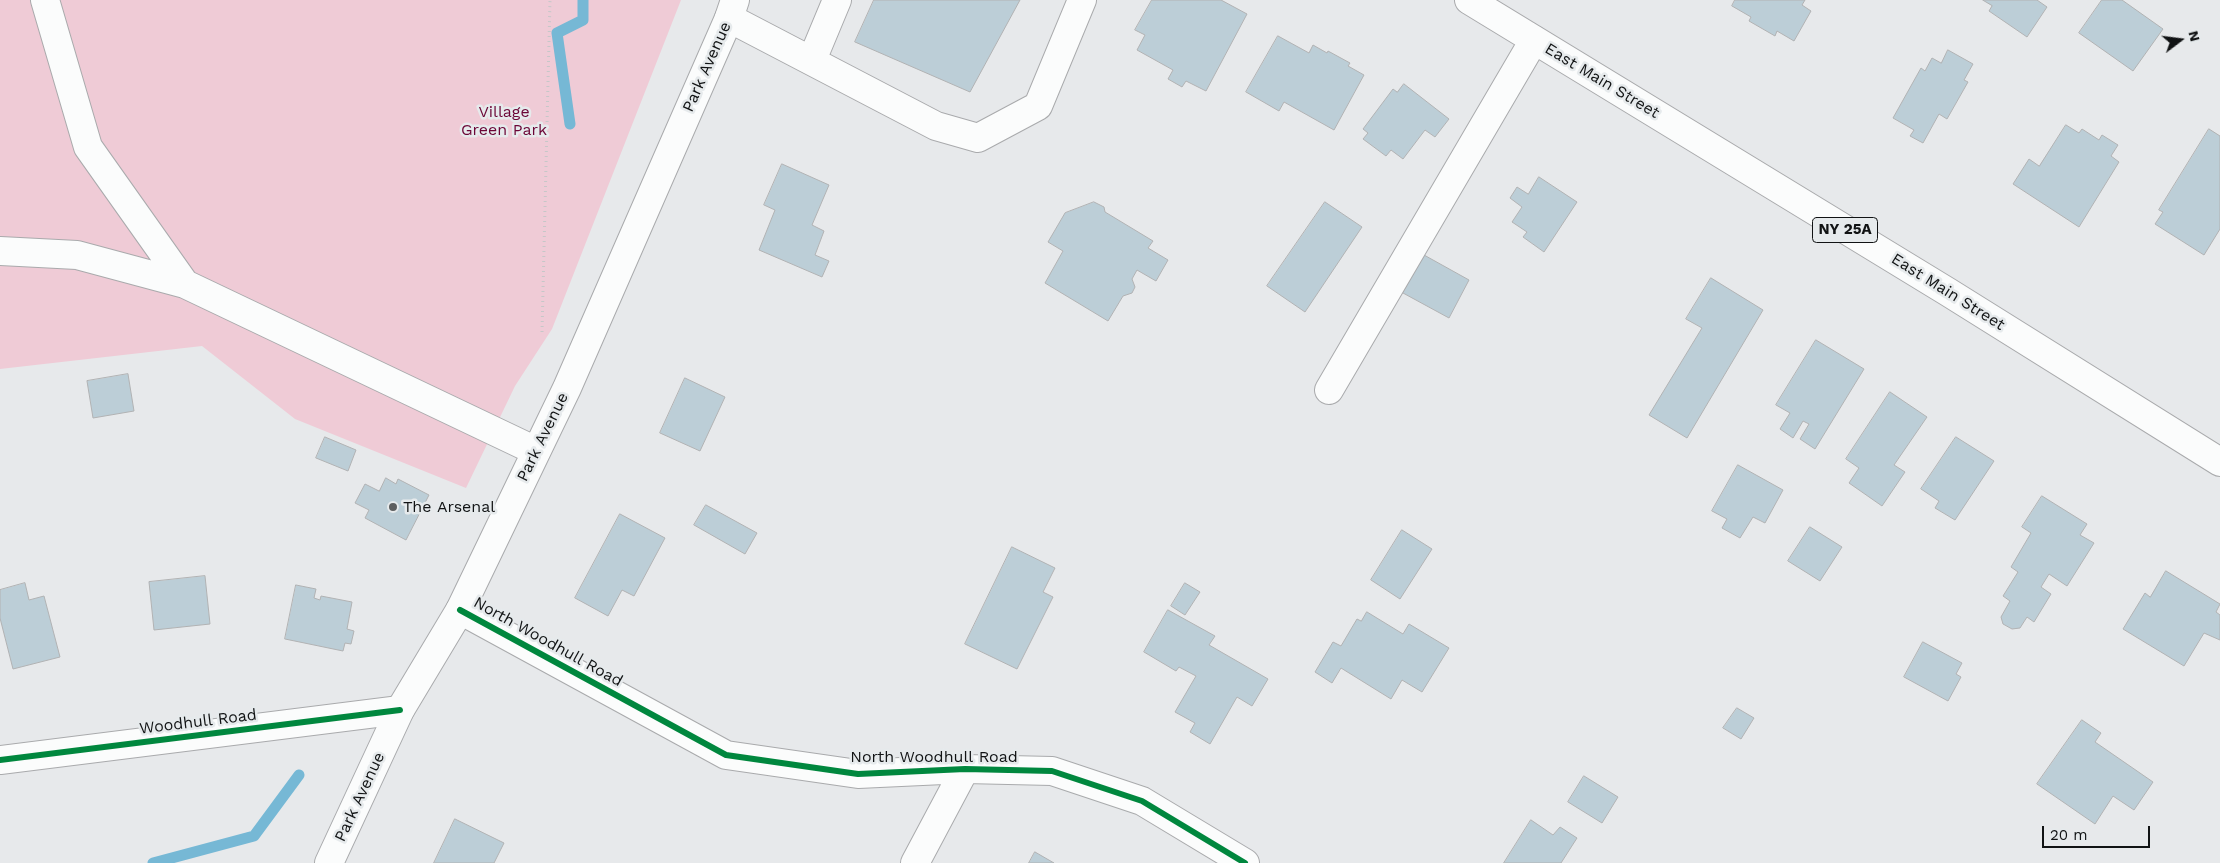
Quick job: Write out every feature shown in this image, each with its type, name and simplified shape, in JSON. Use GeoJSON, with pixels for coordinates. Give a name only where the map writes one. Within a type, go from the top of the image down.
{"type":"FeatureCollection","features":[{"type":"Feature","properties":{"kind":"main road"},"geometry":{"type":"LineString","coordinates":[[45,0],[88,147],[185,284]]}},
{"type":"Feature","properties":{"kind":"main road"},"geometry":{"type":"LineString","coordinates":[[812,60],[837,0]]}},
{"type":"Feature","properties":{"kind":"main road"},"geometry":{"type":"LineString","coordinates":[[732,9],[812,60],[936,126],[978,138],[1038,106],[1082,0]]}},
{"type":"Feature","properties":{"kind":"main road","name":"East Main Street"},"geometry":{"type":"LineString","coordinates":[[1469,0],[1948,292],[2220,462]]}},
{"type":"Feature","properties":{"kind":"main road","name":"Park Avenue"},"geometry":{"type":"LineString","coordinates":[[329,863],[400,710],[460,610],[567,388],[732,9]]}},
{"type":"Feature","properties":{"kind":"main road"},"geometry":{"type":"LineString","coordinates":[[1329,390],[1534,40]]}},
{"type":"Feature","properties":{"kind":"main road"},"geometry":{"type":"LineString","coordinates":[[0,251],[77,256],[185,284],[536,450]]}},
{"type":"Feature","properties":{"kind":"main road","name":"North Woodhull Road"},"geometry":{"type":"LineString","coordinates":[[460,610],[726,755],[858,774],[965,769],[1052,771],[1142,801],[1245,863]]}},
{"type":"Feature","properties":{"kind":"main road","name":"Woodhull Road"},"geometry":{"type":"LineString","coordinates":[[0,760],[400,710]]}},
{"type":"Feature","properties":{"kind":"main road"},"geometry":{"type":"LineString","coordinates":[[915,863],[965,769]]}},
{"type":"Feature","properties":{"kind":"path"},"geometry":{"type":"LineString","coordinates":[[542,332],[550,0]]}},
{"type":"Feature","properties":{"kind":"green space","name":"Village Green Park"},"geometry":{"type":"Polygon","coordinates":[[[0,0],[681,0],[552,329],[515,386],[466,488],[295,419],[202,346],[0,369],[0,0]]]}},
{"type":"Feature","properties":{"kind":"building"},"geometry":{"type":"Polygon","coordinates":[[[874,0],[1020,0],[970,92],[855,42],[874,0]]]}},
{"type":"Feature","properties":{"kind":"building"},"geometry":{"type":"Polygon","coordinates":[[[1152,0],[1221,0],[1247,14],[1206,91],[1186,81],[1182,87],[1168,79],[1173,70],[1137,50],[1145,35],[1135,30],[1152,0]]]}},
{"type":"Feature","properties":{"kind":"building"},"geometry":{"type":"Polygon","coordinates":[[[1735,0],[1805,0],[1802,5],[1811,11],[1794,41],[1777,31],[1775,36],[1749,21],[1751,17],[1732,6],[1735,0]]]}},
{"type":"Feature","properties":{"kind":"building"},"geometry":{"type":"Polygon","coordinates":[[[1983,0],[2037,0],[2047,7],[2027,37],[1989,11],[1992,6],[1983,0]]]}},
{"type":"Feature","properties":{"kind":"building"},"geometry":{"type":"Polygon","coordinates":[[[2102,0],[2122,0],[2163,29],[2133,71],[2079,33],[2102,0]]]}},
{"type":"Feature","properties":{"kind":"building"},"geometry":{"type":"Polygon","coordinates":[[[1278,36],[1309,53],[1313,45],[1327,53],[1328,51],[1350,63],[1348,66],[1364,75],[1334,130],[1284,102],[1279,111],[1246,92],[1278,36]]]}},
{"type":"Feature","properties":{"kind":"building"},"geometry":{"type":"Polygon","coordinates":[[[1948,50],[1973,64],[1964,80],[1968,82],[1947,119],[1939,114],[1923,143],[1910,136],[1914,130],[1893,118],[1921,68],[1925,71],[1932,58],[1941,63],[1948,50]]]}},
{"type":"Feature","properties":{"kind":"building"},"geometry":{"type":"Polygon","coordinates":[[[1404,84],[1449,119],[1435,137],[1425,130],[1403,159],[1391,150],[1386,156],[1363,139],[1368,133],[1363,129],[1393,89],[1397,92],[1404,84]]]}},
{"type":"Feature","properties":{"kind":"building"},"geometry":{"type":"Polygon","coordinates":[[[2066,125],[2079,133],[2082,129],[2099,140],[2102,135],[2118,145],[2111,156],[2119,162],[2079,227],[2013,184],[2029,159],[2039,166],[2066,125]]]}},
{"type":"Feature","properties":{"kind":"building"},"geometry":{"type":"Polygon","coordinates":[[[2209,129],[2220,136],[2220,229],[2204,255],[2155,224],[2163,212],[2159,210],[2209,129]]]}},
{"type":"Feature","properties":{"kind":"building"},"geometry":{"type":"Polygon","coordinates":[[[782,164],[829,185],[812,225],[824,231],[815,255],[829,261],[822,277],[759,250],[775,210],[764,205],[782,164]]]}},
{"type":"Feature","properties":{"kind":"building"},"geometry":{"type":"Polygon","coordinates":[[[1539,177],[1577,202],[1544,252],[1523,237],[1527,232],[1512,222],[1522,207],[1510,198],[1517,187],[1528,194],[1539,177]]]}},
{"type":"Feature","properties":{"kind":"building"},"geometry":{"type":"Polygon","coordinates":[[[1094,202],[1104,207],[1105,212],[1153,241],[1148,248],[1168,260],[1156,281],[1137,270],[1132,279],[1135,287],[1132,293],[1123,296],[1108,321],[1045,283],[1063,251],[1048,242],[1065,213],[1094,202]]]}},
{"type":"Feature","properties":{"kind":"building"},"geometry":{"type":"Polygon","coordinates":[[[1325,202],[1362,227],[1305,312],[1267,286],[1325,202]]]}},
{"type":"Feature","properties":{"kind":"building"},"geometry":{"type":"Polygon","coordinates":[[[1424,255],[1469,280],[1449,318],[1403,293],[1424,255]]]}},
{"type":"Feature","properties":{"kind":"building"},"geometry":{"type":"Polygon","coordinates":[[[1711,278],[1763,310],[1687,438],[1649,415],[1702,328],[1686,319],[1711,278]]]}},
{"type":"Feature","properties":{"kind":"building"},"geometry":{"type":"Polygon","coordinates":[[[1816,340],[1864,369],[1815,449],[1800,439],[1809,424],[1803,421],[1793,438],[1780,429],[1790,413],[1776,405],[1816,340]]]}},
{"type":"Feature","properties":{"kind":"building"},"geometry":{"type":"Polygon","coordinates":[[[128,374],[134,411],[93,418],[87,381],[128,374]]]}},
{"type":"Feature","properties":{"kind":"building"},"geometry":{"type":"Polygon","coordinates":[[[685,378],[725,397],[700,451],[660,433],[685,378]]]}},
{"type":"Feature","properties":{"kind":"building"},"geometry":{"type":"Polygon","coordinates":[[[1890,392],[1927,417],[1894,465],[1905,472],[1882,506],[1849,483],[1859,468],[1846,459],[1890,392]]]}},
{"type":"Feature","properties":{"kind":"building"},"geometry":{"type":"Polygon","coordinates":[[[325,437],[356,450],[348,471],[316,458],[325,437]]]}},
{"type":"Feature","properties":{"kind":"building"},"geometry":{"type":"Polygon","coordinates":[[[1956,437],[1994,461],[1955,520],[1935,508],[1939,501],[1921,489],[1956,437]]]}},
{"type":"Feature","properties":{"kind":"building"},"geometry":{"type":"Polygon","coordinates":[[[1738,465],[1783,490],[1765,523],[1753,517],[1740,538],[1722,528],[1727,519],[1712,511],[1738,465]]]}},
{"type":"Feature","properties":{"kind":"building","name":"The Arsenal"},"geometry":{"type":"Polygon","coordinates":[[[386,478],[396,484],[398,479],[429,495],[406,540],[365,518],[369,510],[355,503],[365,484],[379,491],[386,478]]]}},
{"type":"Feature","properties":{"kind":"building"},"geometry":{"type":"Polygon","coordinates":[[[2042,496],[2087,524],[2080,535],[2094,543],[2067,586],[2049,574],[2041,587],[2051,594],[2034,622],[2027,617],[2020,628],[2012,629],[2003,624],[2001,617],[2010,601],[2003,596],[2018,572],[2011,567],[2031,533],[2022,527],[2042,496]]]}},
{"type":"Feature","properties":{"kind":"building"},"geometry":{"type":"Polygon","coordinates":[[[706,505],[757,533],[745,554],[694,525],[706,505]]]}},
{"type":"Feature","properties":{"kind":"building"},"geometry":{"type":"Polygon","coordinates":[[[620,514],[665,538],[634,596],[622,590],[608,616],[575,598],[620,514]]]}},
{"type":"Feature","properties":{"kind":"building"},"geometry":{"type":"Polygon","coordinates":[[[1810,527],[1842,547],[1820,581],[1788,561],[1810,527]]]}},
{"type":"Feature","properties":{"kind":"building"},"geometry":{"type":"Polygon","coordinates":[[[1402,530],[1432,549],[1400,599],[1371,580],[1402,530]]]}},
{"type":"Feature","properties":{"kind":"building"},"geometry":{"type":"Polygon","coordinates":[[[1012,547],[1055,568],[1043,592],[1053,597],[1017,669],[965,644],[1012,547]]]}},
{"type":"Feature","properties":{"kind":"building"},"geometry":{"type":"Polygon","coordinates":[[[2166,571],[2220,604],[2216,612],[2220,615],[2220,640],[2204,633],[2184,666],[2123,629],[2145,593],[2150,597],[2166,571]]]}},
{"type":"Feature","properties":{"kind":"building"},"geometry":{"type":"Polygon","coordinates":[[[205,576],[210,624],[154,630],[149,582],[205,576]]]}},
{"type":"Feature","properties":{"kind":"building"},"geometry":{"type":"Polygon","coordinates":[[[25,583],[29,600],[44,596],[60,657],[13,669],[0,618],[0,590],[25,583]]]}},
{"type":"Feature","properties":{"kind":"building"},"geometry":{"type":"Polygon","coordinates":[[[1185,583],[1200,592],[1185,615],[1171,606],[1185,583]]]}},
{"type":"Feature","properties":{"kind":"building"},"geometry":{"type":"Polygon","coordinates":[[[296,585],[316,589],[314,598],[320,600],[321,596],[352,602],[347,629],[354,631],[351,644],[345,643],[343,651],[285,639],[296,585]]]}},
{"type":"Feature","properties":{"kind":"building"},"geometry":{"type":"Polygon","coordinates":[[[1168,610],[1215,636],[1209,645],[1268,679],[1252,706],[1237,697],[1210,744],[1190,732],[1195,723],[1175,712],[1196,676],[1179,667],[1176,671],[1144,652],[1168,610]]]}},
{"type":"Feature","properties":{"kind":"building"},"geometry":{"type":"Polygon","coordinates":[[[1367,612],[1403,634],[1409,624],[1449,648],[1422,692],[1402,680],[1391,699],[1341,668],[1332,683],[1315,672],[1333,642],[1341,646],[1357,619],[1361,621],[1367,612]]]}},
{"type":"Feature","properties":{"kind":"building"},"geometry":{"type":"Polygon","coordinates":[[[1923,642],[1962,663],[1956,674],[1961,677],[1948,701],[1904,677],[1923,642]]]}},
{"type":"Feature","properties":{"kind":"building"},"geometry":{"type":"Polygon","coordinates":[[[1737,708],[1754,718],[1741,739],[1723,728],[1737,708]]]}},
{"type":"Feature","properties":{"kind":"building"},"geometry":{"type":"Polygon","coordinates":[[[2082,720],[2101,733],[2095,742],[2153,782],[2134,810],[2113,796],[2095,824],[2037,784],[2082,720]]]}},
{"type":"Feature","properties":{"kind":"building"},"geometry":{"type":"Polygon","coordinates":[[[1584,776],[1618,797],[1602,823],[1568,802],[1584,776]]]}},
{"type":"Feature","properties":{"kind":"building"},"geometry":{"type":"Polygon","coordinates":[[[455,819],[504,843],[494,863],[434,863],[455,819]]]}},
{"type":"Feature","properties":{"kind":"building"},"geometry":{"type":"Polygon","coordinates":[[[1531,820],[1553,835],[1560,827],[1577,838],[1561,863],[1504,863],[1531,820]]]}},
{"type":"Feature","properties":{"kind":"building"},"geometry":{"type":"Polygon","coordinates":[[[1035,852],[1054,863],[1029,863],[1035,852]]]}},
{"type":"Feature","properties":{"kind":"waterway"},"geometry":{"type":"LineString","coordinates":[[570,124],[557,33],[583,20],[583,0]]}},
{"type":"Feature","properties":{"kind":"waterway"},"geometry":{"type":"LineString","coordinates":[[153,863],[254,836],[299,775]]}},
{"type":"Feature","properties":{"kind":"cycle path"},"geometry":{"type":"LineString","coordinates":[[460,610],[726,755],[858,774],[965,769],[1052,771],[1142,801],[1245,863]]}},
{"type":"Feature","properties":{"kind":"cycle path"},"geometry":{"type":"LineString","coordinates":[[0,760],[400,710]]}},
{"type":"Feature","properties":{"kind":"place","name":"The Arsenal"},"geometry":{"type":"Point","coordinates":[393,507]}}]}
